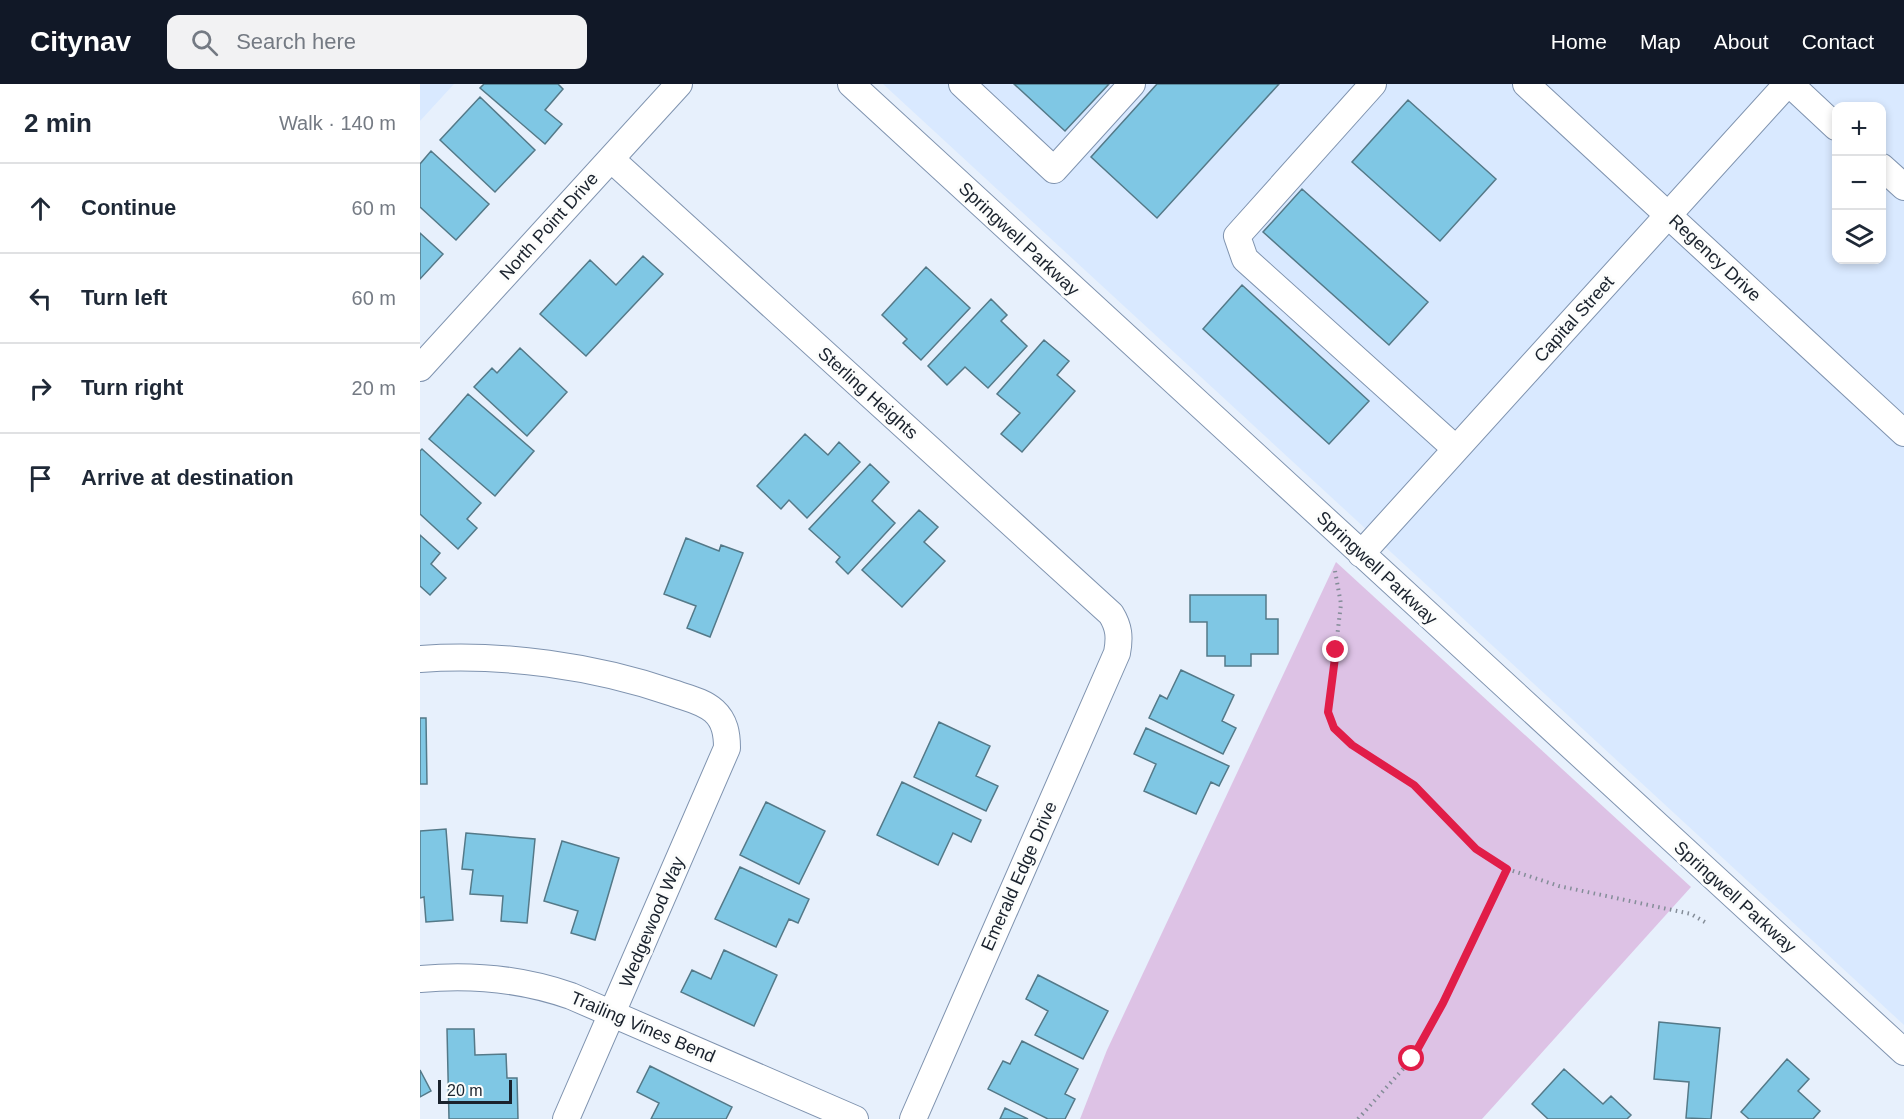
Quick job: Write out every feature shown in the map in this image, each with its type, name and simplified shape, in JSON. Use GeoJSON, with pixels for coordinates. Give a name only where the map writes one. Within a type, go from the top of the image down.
{"type":"FeatureCollection","features":[{"type":"Feature","properties":{"kind":"street","name":"North Point Drive"},"geometry":{"type":"LineString","coordinates":[[420,368],[679,84]]}},
{"type":"Feature","properties":{"kind":"street","name":"Springwell Parkway"},"geometry":{"type":"LineString","coordinates":[[851,84],[1904,1052]]}},
{"type":"Feature","properties":{"kind":"street"},"geometry":{"type":"LineString","coordinates":[[962,84],[1054,170],[1132,84]]}},
{"type":"Feature","properties":{"kind":"street"},"geometry":{"type":"LineString","coordinates":[[1373,84],[1237,236],[1245,259],[1456,449]]}},
{"type":"Feature","properties":{"kind":"street","name":"Regency Drive"},"geometry":{"type":"LineString","coordinates":[[1526,84],[1904,432]]}},
{"type":"Feature","properties":{"kind":"street","name":"Capital Street"},"geometry":{"type":"LineString","coordinates":[[1361,554],[1789,84]]}},
{"type":"Feature","properties":{"kind":"street"},"geometry":{"type":"LineString","coordinates":[[1789,84],[1832,123]]}},
{"type":"Feature","properties":{"kind":"street","name":"Sterling Heights"},"geometry":{"type":"LineString","coordinates":[[611,159],[1111,614],[1119,632]]}},
{"type":"Feature","properties":{"kind":"street"},"geometry":{"type":"LineString","coordinates":[[1886,171],[1904,187]]}},
{"type":"Feature","properties":{"kind":"street","name":"Emerald Edge Drive"},"geometry":{"type":"LineString","coordinates":[[913,1119],[1117,653],[1119,632]]}},
{"type":"Feature","properties":{"kind":"street","name":"Wedgewood Way"},"geometry":{"type":"LineString","coordinates":[[420,659],[441,657],[501,659],[570,667],[640,682],[705,704],[716,712],[724,724],[727,748],[566,1119]]}},
{"type":"Feature","properties":{"kind":"street","name":"Trailing Vines Bend"},"geometry":{"type":"LineString","coordinates":[[420,979],[473,976],[541,986],[572,996],[855,1119]]}},
{"type":"Feature","properties":{"kind":"path"},"geometry":{"type":"LineString","coordinates":[[1335,571],[1341,604],[1328,712],[1334,728],[1352,745],[1414,785],[1476,849],[1507,869],[1559,886],[1691,914],[1705,921]]}},
{"type":"Feature","properties":{"kind":"path"},"geometry":{"type":"LineString","coordinates":[[1358,1119],[1412,1059],[1443,1003],[1507,869]]}},
{"type":"Feature","properties":{"kind":"shaded area"},"geometry":{"type":"Polygon","coordinates":[[[420,84],[454,84],[420,121],[420,84]]]}},
{"type":"Feature","properties":{"kind":"shaded area"},"geometry":{"type":"Polygon","coordinates":[[[883,84],[1904,84],[1904,1025],[883,84]]]}},
{"type":"Feature","properties":{"kind":"shaded area"},"geometry":{"type":"Polygon","coordinates":[[[1336,562],[1691,887],[1482,1119],[1080,1119],[1107,1050],[1336,562]]]}},
{"type":"Feature","properties":{"kind":"building"},"geometry":{"type":"Polygon","coordinates":[[[484,84],[558,84],[563,89],[545,110],[562,124],[545,144],[480,88],[484,84]]]}},
{"type":"Feature","properties":{"kind":"building"},"geometry":{"type":"Polygon","coordinates":[[[1014,84],[1109,84],[1065,131],[1014,84]]]}},
{"type":"Feature","properties":{"kind":"building"},"geometry":{"type":"Polygon","coordinates":[[[1157,84],[1279,84],[1157,218],[1091,157],[1157,84]]]}},
{"type":"Feature","properties":{"kind":"building"},"geometry":{"type":"Polygon","coordinates":[[[480,97],[535,150],[495,192],[440,140],[480,97]]]}},
{"type":"Feature","properties":{"kind":"building"},"geometry":{"type":"Polygon","coordinates":[[[1408,100],[1496,179],[1440,241],[1352,162],[1408,100]]]}},
{"type":"Feature","properties":{"kind":"building"},"geometry":{"type":"Polygon","coordinates":[[[431,151],[489,204],[456,240],[420,207],[420,164],[431,151]]]}},
{"type":"Feature","properties":{"kind":"building"},"geometry":{"type":"Polygon","coordinates":[[[1302,189],[1428,302],[1389,345],[1263,232],[1302,189]]]}},
{"type":"Feature","properties":{"kind":"building"},"geometry":{"type":"Polygon","coordinates":[[[420,233],[443,254],[420,279],[420,233]]]}},
{"type":"Feature","properties":{"kind":"building"},"geometry":{"type":"Polygon","coordinates":[[[643,256],[663,274],[586,356],[540,314],[590,260],[616,285],[643,256]]]}},
{"type":"Feature","properties":{"kind":"building"},"geometry":{"type":"Polygon","coordinates":[[[926,267],[970,308],[921,360],[903,343],[907,339],[882,315],[926,267]]]}},
{"type":"Feature","properties":{"kind":"building"},"geometry":{"type":"Polygon","coordinates":[[[1242,285],[1369,401],[1329,444],[1203,329],[1242,285]]]}},
{"type":"Feature","properties":{"kind":"building"},"geometry":{"type":"Polygon","coordinates":[[[991,299],[1007,315],[1001,321],[1027,346],[988,388],[965,367],[947,385],[928,366],[991,299]]]}},
{"type":"Feature","properties":{"kind":"building"},"geometry":{"type":"Polygon","coordinates":[[[1044,340],[1069,361],[1057,375],[1075,391],[1022,452],[1001,434],[1020,413],[997,394],[1044,340]]]}},
{"type":"Feature","properties":{"kind":"building"},"geometry":{"type":"Polygon","coordinates":[[[520,348],[567,392],[527,436],[474,387],[492,368],[497,373],[520,348]]]}},
{"type":"Feature","properties":{"kind":"building"},"geometry":{"type":"Polygon","coordinates":[[[468,394],[534,451],[495,496],[429,439],[468,394]]]}},
{"type":"Feature","properties":{"kind":"building"},"geometry":{"type":"Polygon","coordinates":[[[805,434],[828,455],[839,442],[860,462],[807,518],[789,500],[781,509],[757,486],[805,434]]]}},
{"type":"Feature","properties":{"kind":"building"},"geometry":{"type":"Polygon","coordinates":[[[422,449],[481,503],[467,519],[477,528],[458,549],[420,514],[420,451],[422,449]]]}},
{"type":"Feature","properties":{"kind":"building"},"geometry":{"type":"Polygon","coordinates":[[[870,464],[889,482],[872,501],[895,523],[848,574],[836,562],[840,557],[809,529],[870,464]]]}},
{"type":"Feature","properties":{"kind":"building"},"geometry":{"type":"Polygon","coordinates":[[[919,510],[938,527],[924,542],[945,561],[902,607],[862,570],[919,510]]]}},
{"type":"Feature","properties":{"kind":"building"},"geometry":{"type":"Polygon","coordinates":[[[420,535],[440,553],[431,564],[446,578],[430,595],[420,586],[420,535]]]}},
{"type":"Feature","properties":{"kind":"building"},"geometry":{"type":"Polygon","coordinates":[[[686,538],[719,551],[721,545],[743,553],[710,637],[687,628],[696,606],[664,594],[686,538]]]}},
{"type":"Feature","properties":{"kind":"building"},"geometry":{"type":"Polygon","coordinates":[[[1190,595],[1266,595],[1266,619],[1278,619],[1278,654],[1251,654],[1251,666],[1225,666],[1225,656],[1207,656],[1207,622],[1190,622],[1190,595]]]}},
{"type":"Feature","properties":{"kind":"building"},"geometry":{"type":"Polygon","coordinates":[[[1181,670],[1234,695],[1222,721],[1236,728],[1223,754],[1149,718],[1160,695],[1167,699],[1181,670]]]}},
{"type":"Feature","properties":{"kind":"building"},"geometry":{"type":"Polygon","coordinates":[[[420,718],[426,718],[427,784],[420,784],[420,718]]]}},
{"type":"Feature","properties":{"kind":"building"},"geometry":{"type":"Polygon","coordinates":[[[939,722],[990,746],[976,776],[998,786],[986,811],[914,777],[939,722]]]}},
{"type":"Feature","properties":{"kind":"building"},"geometry":{"type":"Polygon","coordinates":[[[1146,728],[1229,766],[1219,786],[1211,782],[1196,814],[1144,791],[1156,764],[1134,754],[1146,728]]]}},
{"type":"Feature","properties":{"kind":"building"},"geometry":{"type":"Polygon","coordinates":[[[902,782],[981,820],[971,842],[953,833],[938,865],[877,835],[902,782]]]}},
{"type":"Feature","properties":{"kind":"building"},"geometry":{"type":"Polygon","coordinates":[[[766,802],[825,831],[799,884],[740,855],[766,802]]]}},
{"type":"Feature","properties":{"kind":"building"},"geometry":{"type":"Polygon","coordinates":[[[446,829],[453,920],[426,922],[424,897],[420,898],[420,831],[446,829]]]}},
{"type":"Feature","properties":{"kind":"building"},"geometry":{"type":"Polygon","coordinates":[[[466,833],[535,839],[527,923],[501,921],[503,896],[470,894],[473,870],[462,869],[466,833]]]}},
{"type":"Feature","properties":{"kind":"building"},"geometry":{"type":"Polygon","coordinates":[[[562,841],[619,858],[595,940],[571,933],[578,911],[544,901],[562,841]]]}},
{"type":"Feature","properties":{"kind":"building"},"geometry":{"type":"Polygon","coordinates":[[[740,867],[809,899],[798,923],[789,919],[776,947],[715,919],[740,867]]]}},
{"type":"Feature","properties":{"kind":"building"},"geometry":{"type":"Polygon","coordinates":[[[724,950],[777,975],[754,1026],[681,992],[692,970],[711,979],[724,950]]]}},
{"type":"Feature","properties":{"kind":"building"},"geometry":{"type":"Polygon","coordinates":[[[1038,975],[1108,1011],[1083,1059],[1035,1035],[1048,1011],[1026,999],[1038,975]]]}},
{"type":"Feature","properties":{"kind":"building"},"geometry":{"type":"Polygon","coordinates":[[[1659,1022],[1720,1028],[1711,1119],[1686,1118],[1689,1082],[1654,1079],[1659,1022]]]}},
{"type":"Feature","properties":{"kind":"building"},"geometry":{"type":"Polygon","coordinates":[[[447,1029],[474,1029],[475,1055],[506,1054],[507,1078],[517,1078],[518,1119],[449,1119],[447,1029]]]}},
{"type":"Feature","properties":{"kind":"building"},"geometry":{"type":"Polygon","coordinates":[[[1022,1041],[1078,1069],[1065,1094],[1075,1099],[1065,1119],[1048,1119],[988,1089],[1003,1061],[1010,1064],[1022,1041]]]}},
{"type":"Feature","properties":{"kind":"building"},"geometry":{"type":"Polygon","coordinates":[[[1787,1059],[1809,1079],[1798,1091],[1820,1111],[1813,1119],[1749,1119],[1741,1112],[1787,1059]]]}},
{"type":"Feature","properties":{"kind":"building"},"geometry":{"type":"Polygon","coordinates":[[[650,1066],[732,1107],[726,1119],[651,1119],[659,1103],[637,1092],[650,1066]]]}},
{"type":"Feature","properties":{"kind":"building"},"geometry":{"type":"Polygon","coordinates":[[[1564,1069],[1603,1104],[1611,1096],[1631,1115],[1627,1119],[1548,1119],[1532,1104],[1564,1069]]]}},
{"type":"Feature","properties":{"kind":"building"},"geometry":{"type":"Polygon","coordinates":[[[420,1070],[431,1091],[420,1097],[420,1070]]]}},
{"type":"Feature","properties":{"kind":"building"},"geometry":{"type":"Polygon","coordinates":[[[1005,1108],[1028,1119],[1000,1119],[1005,1108]]]}},
{"type":"Feature","properties":{"kind":"route"},"geometry":{"type":"LineString","coordinates":[[1336,650],[1328,712],[1334,728],[1352,745],[1414,785],[1476,849],[1507,869],[1443,1003],[1412,1059]]}}]}
